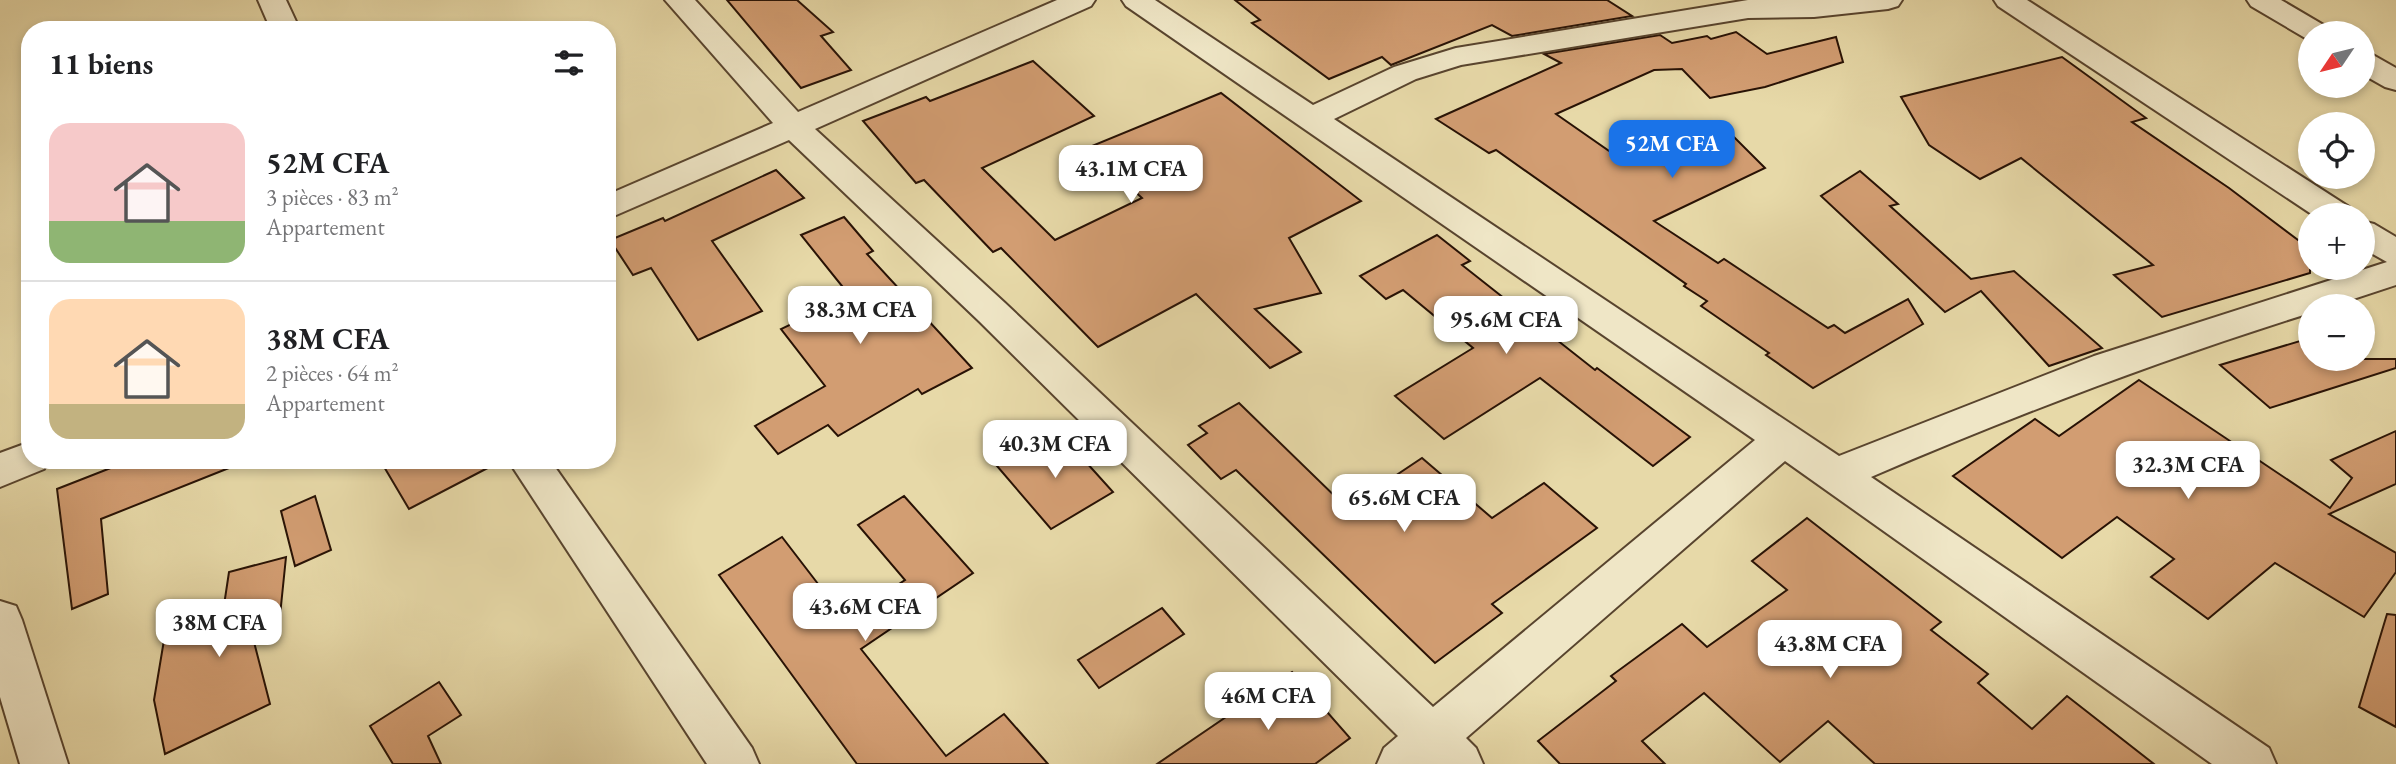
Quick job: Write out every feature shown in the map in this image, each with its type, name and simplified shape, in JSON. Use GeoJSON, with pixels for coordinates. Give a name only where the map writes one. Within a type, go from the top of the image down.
{"type":"FeatureCollection","features":[{"type":"Feature","properties":{"kind":"street"},"geometry":{"type":"LineString","coordinates":[[272,0],[282,21]]}},
{"type":"Feature","properties":{"kind":"street"},"geometry":{"type":"LineString","coordinates":[[679,0],[794,127],[992,312],[1431,755],[1784,439]]}},
{"type":"Feature","properties":{"kind":"street"},"geometry":{"type":"LineString","coordinates":[[616,204],[1081,0]]}},
{"type":"Feature","properties":{"kind":"street"},"geometry":{"type":"LineString","coordinates":[[1136,0],[1784,439],[2252,764]]}},
{"type":"Feature","properties":{"kind":"street"},"geometry":{"type":"LineString","coordinates":[[1312,117],[1405,73],[1456,57],[1739,5],[1814,8],[1888,0]]}},
{"type":"Feature","properties":{"kind":"street"},"geometry":{"type":"LineString","coordinates":[[2008,0],[2319,203]]}},
{"type":"Feature","properties":{"kind":"street"},"geometry":{"type":"LineString","coordinates":[[2261,0],[2298,22]]}},
{"type":"Feature","properties":{"kind":"street"},"geometry":{"type":"LineString","coordinates":[[2375,68],[2396,80]]}},
{"type":"Feature","properties":{"kind":"street"},"geometry":{"type":"LineString","coordinates":[[2375,240],[2396,253]]}},
{"type":"Feature","properties":{"kind":"street"},"geometry":{"type":"LineString","coordinates":[[1835,475],[2018,398],[2136,356],[2320,299],[2396,272]]}},
{"type":"Feature","properties":{"kind":"street"},"geometry":{"type":"LineString","coordinates":[[0,471],[21,462]]}},
{"type":"Feature","properties":{"kind":"street"},"geometry":{"type":"LineString","coordinates":[[534,469],[735,764]]}},
{"type":"Feature","properties":{"kind":"street"},"geometry":{"type":"LineString","coordinates":[[0,620],[44,764]]}},
{"type":"Feature","properties":{"kind":"building"},"geometry":{"type":"Polygon","coordinates":[[[727,0],[797,0],[833,32],[821,36],[851,70],[801,88],[727,0]]]}},
{"type":"Feature","properties":{"kind":"building"},"geometry":{"type":"Polygon","coordinates":[[[1235,0],[1607,0],[1632,16],[1512,36],[1492,25],[1391,65],[1382,57],[1329,79],[1252,23],[1260,20],[1235,0]]]}},
{"type":"Feature","properties":{"kind":"building"},"geometry":{"type":"Polygon","coordinates":[[[1736,32],[1767,54],[1836,37],[1843,62],[1765,87],[1710,98],[1682,69],[1654,70],[1556,114],[1625,162],[1647,149],[1652,153],[1732,135],[1765,168],[1654,221],[1718,263],[1724,259],[1828,328],[1834,325],[1845,333],[1908,299],[1923,324],[1813,388],[1766,355],[1769,353],[1701,306],[1707,301],[1684,286],[1686,284],[1496,150],[1489,153],[1436,119],[1561,63],[1544,54],[1660,35],[1672,43],[1707,36],[1711,39],[1736,32]]]}},
{"type":"Feature","properties":{"kind":"building"},"geometry":{"type":"Polygon","coordinates":[[[2062,57],[2146,118],[2132,122],[2229,188],[2298,240],[2298,277],[2162,317],[2114,275],[2153,265],[2021,158],[1980,179],[1929,145],[1901,97],[2062,57]]]}},
{"type":"Feature","properties":{"kind":"building"},"geometry":{"type":"Polygon","coordinates":[[[1033,61],[1094,116],[982,168],[1055,240],[1142,198],[1087,148],[1221,93],[1361,201],[1289,238],[1321,293],[1255,309],[1301,352],[1270,368],[1196,294],[1098,347],[1001,248],[993,252],[924,180],[916,183],[863,121],[926,97],[930,101],[1033,61]]]}},
{"type":"Feature","properties":{"kind":"building"},"geometry":{"type":"Polygon","coordinates":[[[776,170],[804,198],[712,241],[762,311],[698,340],[651,268],[633,275],[616,249],[616,238],[663,218],[665,221],[776,170]]]}},
{"type":"Feature","properties":{"kind":"building"},"geometry":{"type":"Polygon","coordinates":[[[1860,171],[1898,204],[1890,206],[1971,279],[2014,271],[2102,348],[2049,366],[1981,291],[1945,312],[1821,196],[1860,171]]]}},
{"type":"Feature","properties":{"kind":"building"},"geometry":{"type":"Polygon","coordinates":[[[844,217],[873,251],[867,254],[972,368],[922,394],[918,389],[838,436],[828,425],[778,454],[755,426],[825,386],[781,329],[850,296],[801,235],[844,217]]]}},
{"type":"Feature","properties":{"kind":"building"},"geometry":{"type":"Polygon","coordinates":[[[1437,235],[1470,261],[1462,265],[1595,370],[1597,368],[1690,437],[1653,466],[1540,378],[1444,439],[1395,396],[1473,348],[1403,290],[1386,299],[1360,276],[1437,235]]]}},
{"type":"Feature","properties":{"kind":"building"},"geometry":{"type":"Polygon","coordinates":[[[2298,342],[2298,371],[2375,371],[2375,359],[2396,359],[2396,368],[2270,408],[2220,365],[2298,342]]]}},
{"type":"Feature","properties":{"kind":"building"},"geometry":{"type":"Polygon","coordinates":[[[2139,380],[2330,508],[2352,478],[2331,460],[2396,431],[2396,484],[2329,514],[2396,553],[2396,572],[2364,617],[2275,563],[2208,619],[2151,577],[2174,559],[2117,517],[2062,558],[1953,476],[2035,419],[2059,436],[2139,380]]]}},
{"type":"Feature","properties":{"kind":"building"},"geometry":{"type":"Polygon","coordinates":[[[1239,403],[1347,508],[1422,458],[1492,518],[1544,483],[1597,528],[1492,604],[1502,613],[1435,663],[1236,470],[1221,479],[1188,445],[1207,433],[1199,426],[1239,403]]]}},
{"type":"Feature","properties":{"kind":"building"},"geometry":{"type":"Polygon","coordinates":[[[1058,431],[1113,492],[1051,529],[997,466],[1058,431]]]}},
{"type":"Feature","properties":{"kind":"building"},"geometry":{"type":"Polygon","coordinates":[[[108,469],[226,469],[101,519],[108,594],[72,609],[57,489],[108,469]]]}},
{"type":"Feature","properties":{"kind":"building"},"geometry":{"type":"Polygon","coordinates":[[[385,469],[486,469],[409,509],[385,469]]]}},
{"type":"Feature","properties":{"kind":"building"},"geometry":{"type":"Polygon","coordinates":[[[315,496],[331,550],[295,566],[281,511],[315,496]]]}},
{"type":"Feature","properties":{"kind":"building"},"geometry":{"type":"Polygon","coordinates":[[[904,496],[973,573],[861,649],[946,756],[1004,714],[1048,764],[857,764],[719,575],[782,537],[845,619],[905,580],[858,525],[904,496]]]}},
{"type":"Feature","properties":{"kind":"building"},"geometry":{"type":"Polygon","coordinates":[[[1807,518],[1941,622],[1931,630],[1988,674],[1978,683],[2032,729],[2067,696],[2154,764],[1875,764],[1828,721],[1780,762],[1704,693],[1642,741],[1665,764],[1560,764],[1538,741],[1616,681],[1611,676],[1682,624],[1707,647],[1787,590],[1752,561],[1807,518]]]}},
{"type":"Feature","properties":{"kind":"building"},"geometry":{"type":"Polygon","coordinates":[[[286,557],[278,635],[254,642],[270,704],[165,754],[154,700],[166,628],[223,612],[229,572],[286,557]]]}},
{"type":"Feature","properties":{"kind":"building"},"geometry":{"type":"Polygon","coordinates":[[[1162,608],[1184,634],[1099,688],[1078,660],[1162,608]]]}},
{"type":"Feature","properties":{"kind":"building"},"geometry":{"type":"Polygon","coordinates":[[[2387,614],[2396,615],[2396,727],[2359,707],[2387,614]]]}},
{"type":"Feature","properties":{"kind":"building"},"geometry":{"type":"Polygon","coordinates":[[[1292,672],[1350,738],[1315,764],[1157,764],[1292,672]]]}},
{"type":"Feature","properties":{"kind":"building"},"geometry":{"type":"Polygon","coordinates":[[[439,682],[461,715],[428,736],[441,764],[393,764],[370,726],[439,682]]]}}]}
